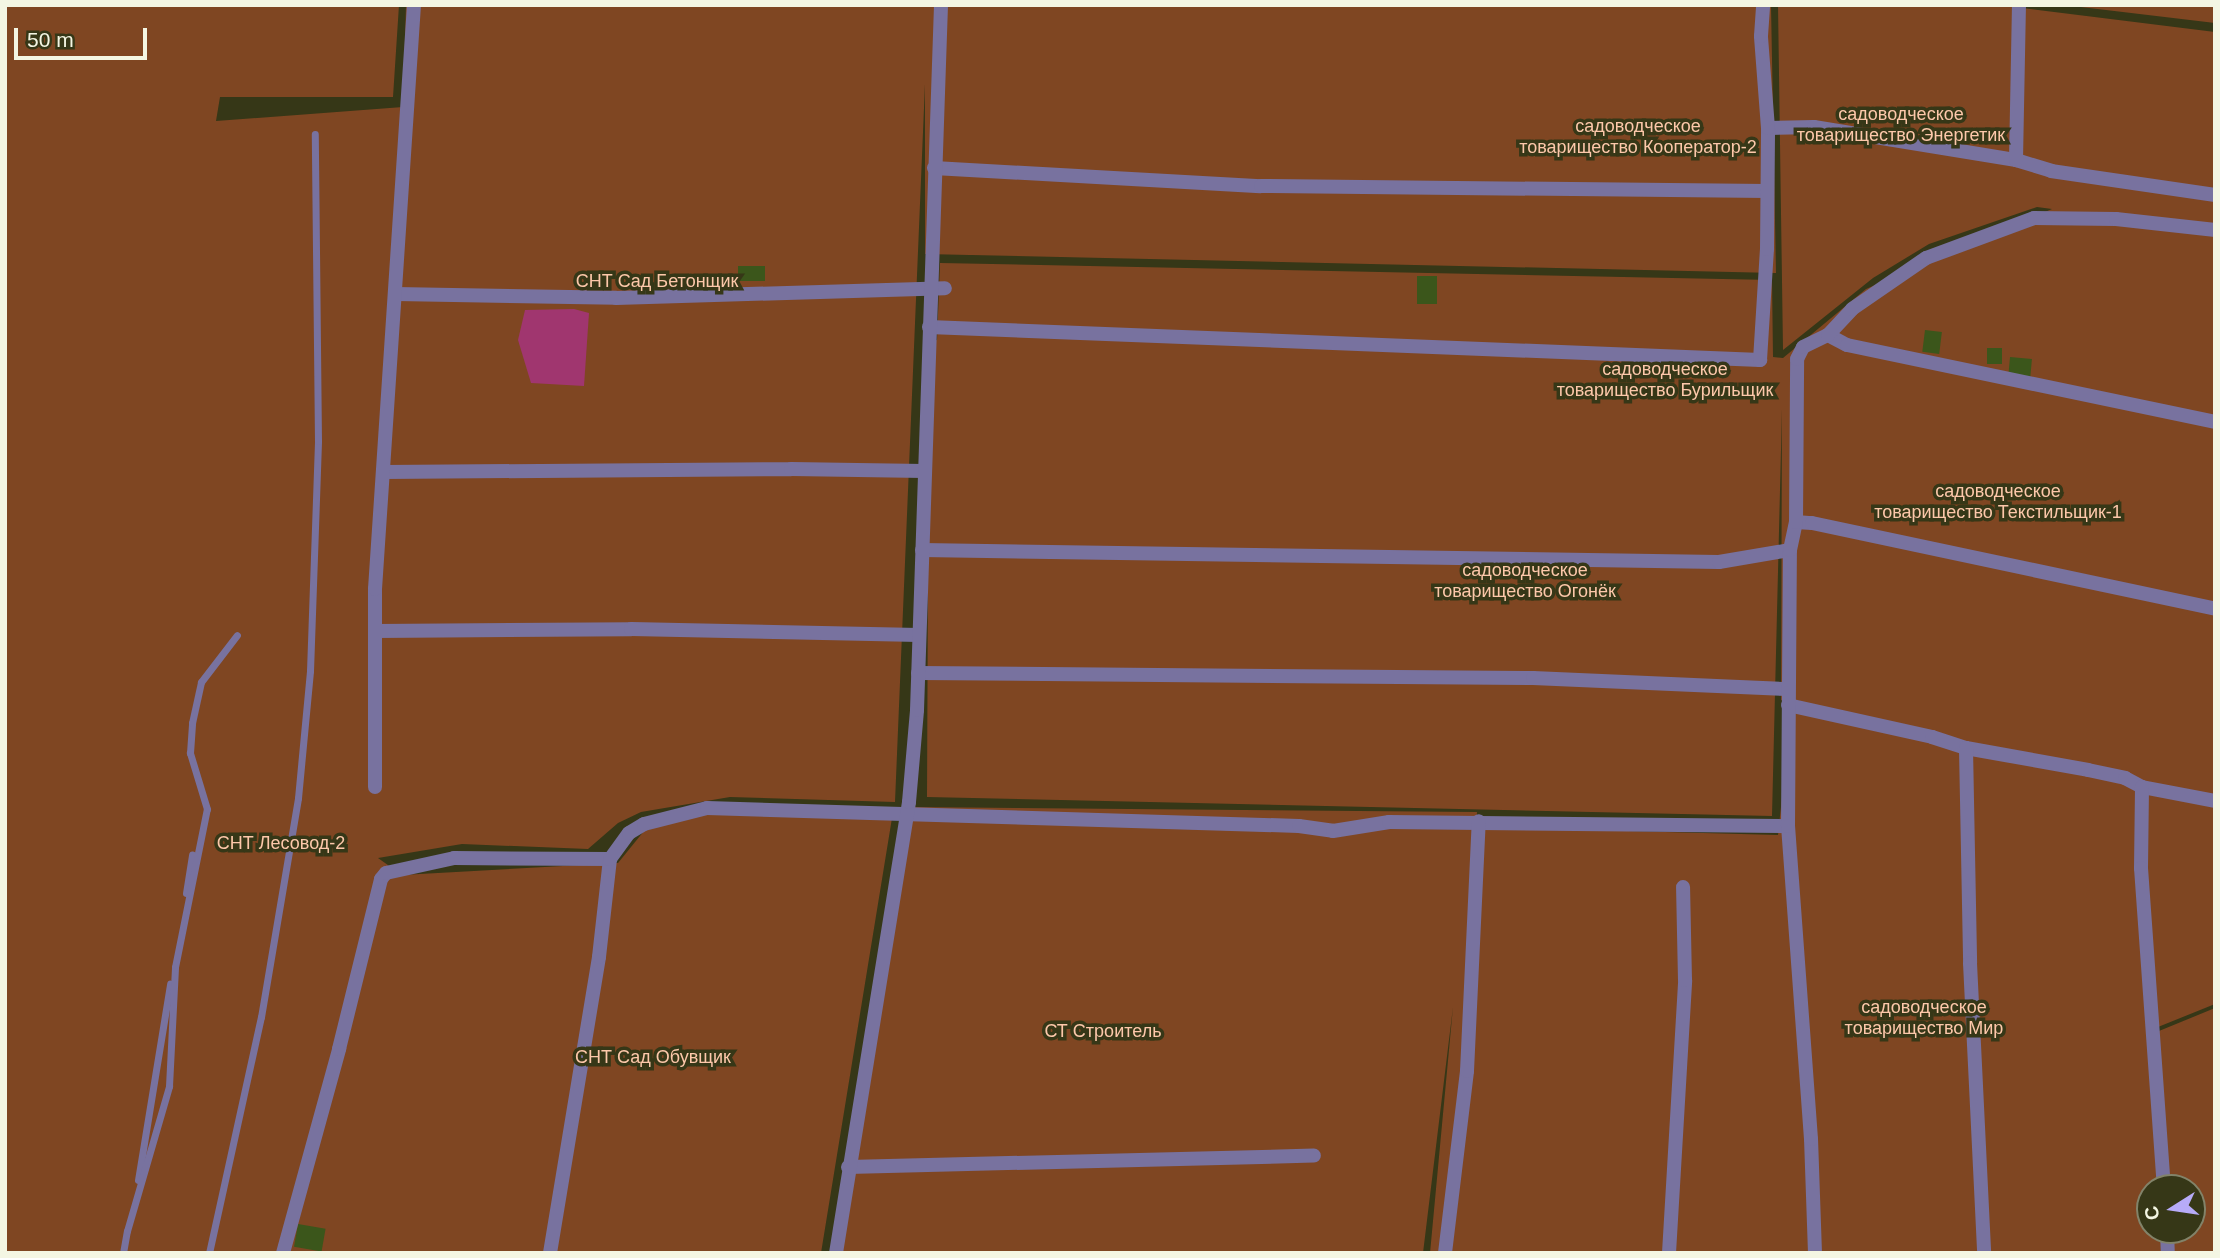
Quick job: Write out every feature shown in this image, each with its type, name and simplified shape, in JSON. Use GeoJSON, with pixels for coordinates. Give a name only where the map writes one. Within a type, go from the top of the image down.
{"type":"FeatureCollection","features":[{"type":"Feature","properties":{"kind":"street"},"geometry":{"type":"LineString","coordinates":[[375,787],[375,589],[414,5]]}},
{"type":"Feature","properties":{"kind":"street"},"geometry":{"type":"LineString","coordinates":[[836,1253],[907,813],[918,673],[929,327],[938,289],[934,168],[941,5]]}},
{"type":"Feature","properties":{"kind":"street"},"geometry":{"type":"LineString","coordinates":[[929,327],[1760,360],[1767,249],[1768,128],[1761,36],[1763,5]]}},
{"type":"Feature","properties":{"kind":"street"},"geometry":{"type":"LineString","coordinates":[[2016,160],[2019,5]]}},
{"type":"Feature","properties":{"kind":"street"},"geometry":{"type":"LineString","coordinates":[[1768,128],[1814,127],[2016,160],[2051,171],[2215,195]]}},
{"type":"Feature","properties":{"kind":"street"},"geometry":{"type":"LineString","coordinates":[[934,168],[1261,186],[1767,191]]}},
{"type":"Feature","properties":{"kind":"street"},"geometry":{"type":"LineString","coordinates":[[1815,1253],[1811,1139],[1788,826],[1787,705],[1790,550],[1796,522],[1797,359],[1803,347],[1828,335],[1852,309],[1926,258],[2034,218],[2116,219],[2215,230]]}},
{"type":"Feature","properties":{"kind":"street"},"geometry":{"type":"LineString","coordinates":[[396,294],[616,298],[938,289]]}},
{"type":"Feature","properties":{"kind":"street"},"geometry":{"type":"LineString","coordinates":[[1828,335],[1847,345],[2215,422]]}},
{"type":"Feature","properties":{"kind":"street"},"geometry":{"type":"LineString","coordinates":[[384,472],[791,469],[925,471]]}},
{"type":"Feature","properties":{"kind":"street"},"geometry":{"type":"LineString","coordinates":[[1796,522],[1812,523],[2215,609]]}},
{"type":"Feature","properties":{"kind":"street"},"geometry":{"type":"LineString","coordinates":[[922,550],[1719,562],[1790,550]]}},
{"type":"Feature","properties":{"kind":"street"},"geometry":{"type":"LineString","coordinates":[[376,631],[631,629],[919,635]]}},
{"type":"Feature","properties":{"kind":"street"},"geometry":{"type":"LineString","coordinates":[[918,673],[1533,678],[1788,689]]}},
{"type":"Feature","properties":{"kind":"street"},"geometry":{"type":"LineString","coordinates":[[1787,705],[1932,737],[1966,748],[2088,770],[2125,778],[2142,787],[2215,801]]}},
{"type":"Feature","properties":{"kind":"street"},"geometry":{"type":"LineString","coordinates":[[1966,748],[1970,962],[1984,1253]]}},
{"type":"Feature","properties":{"kind":"street"},"geometry":{"type":"LineString","coordinates":[[2142,787],[2141,868],[2163,1174]]}},
{"type":"Feature","properties":{"kind":"street"},"geometry":{"type":"LineString","coordinates":[[550,1253],[599,957],[610,859],[629,833],[643,824],[706,808],[1299,826],[1333,831],[1389,822],[1479,821],[1682,827],[1788,826]]}},
{"type":"Feature","properties":{"kind":"street"},"geometry":{"type":"LineString","coordinates":[[1445,1253],[1467,1071],[1479,821]]}},
{"type":"Feature","properties":{"kind":"street"},"geometry":{"type":"LineString","coordinates":[[283,1253],[339,1049],[381,879],[386,873],[454,858],[610,859]]}},
{"type":"Feature","properties":{"kind":"street"},"geometry":{"type":"LineString","coordinates":[[1669,1253],[1685,980],[1683,887]]}},
{"type":"Feature","properties":{"kind":"street"},"geometry":{"type":"LineString","coordinates":[[848,1167],[1314,1156]]}},
{"type":"Feature","properties":{"kind":"lane"},"geometry":{"type":"LineString","coordinates":[[209,1253],[261,1017],[287,879],[310,671],[318,441],[315,134]]}},
{"type":"Feature","properties":{"kind":"lane"},"geometry":{"type":"LineString","coordinates":[[124,1253],[127,1231],[169,1086],[175,967],[207,808],[190,753],[192,723],[201,682],[237,635]]}},
{"type":"Feature","properties":{"kind":"lane"},"geometry":{"type":"LineString","coordinates":[[124,1253],[192,853]]}},
{"type":"Feature","properties":{"kind":"green space"},"geometry":{"type":"Polygon","coordinates":[[[5,5],[399,5],[393,97],[220,97],[216,121],[403,107],[406,5],[1771,5],[1776,273],[925,254],[925,84],[895,802],[730,797],[641,812],[618,823],[588,849],[462,844],[378,858],[402,875],[618,863],[644,831],[697,814],[892,818],[821,1253],[5,1253],[5,5]]]}},
{"type":"Feature","properties":{"kind":"green space"},"geometry":{"type":"Polygon","coordinates":[[[1778,5],[1999,5],[2215,32],[2215,1004],[2158,1027],[2159,1031],[2215,1008],[2215,1253],[2174,1253],[2173,1244],[2206,1244],[2206,1174],[2136,1174],[2136,1244],[2166,1244],[2166,1253],[1430,1253],[1453,1007],[1423,1253],[841,1253],[913,807],[1477,812],[1476,827],[1778,835],[1792,703],[1781,700],[1782,409],[1772,816],[927,797],[929,341],[937,340],[940,263],[1772,280],[1773,357],[1783,358],[1866,289],[2052,209],[2037,207],[1929,244],[1873,278],[1783,350],[1778,5]]]}},
{"type":"Feature","properties":{"kind":"green space"},"geometry":{"type":"Polygon","coordinates":[[[2064,5],[2215,5],[2215,23],[2064,5]]]}},
{"type":"Feature","properties":{"kind":"shaded area"},"geometry":{"type":"Polygon","coordinates":[[[574,309],[589,313],[584,386],[531,383],[518,340],[525,310],[574,309]]]}},
{"type":"Feature","properties":{"kind":"building"},"geometry":{"type":"Polygon","coordinates":[[[738,266],[765,266],[765,281],[738,281],[738,266]]]}},
{"type":"Feature","properties":{"kind":"building"},"geometry":{"type":"Polygon","coordinates":[[[1417,276],[1437,276],[1437,304],[1417,304],[1417,276]]]}},
{"type":"Feature","properties":{"kind":"building"},"geometry":{"type":"Polygon","coordinates":[[[1925,330],[1942,332],[1939,354],[1922,352],[1925,330]]]}},
{"type":"Feature","properties":{"kind":"building"},"geometry":{"type":"Polygon","coordinates":[[[1987,348],[2002,348],[2002,364],[1987,364],[1987,348]]]}},
{"type":"Feature","properties":{"kind":"building"},"geometry":{"type":"Polygon","coordinates":[[[2010,357],[2032,359],[2030,379],[2008,377],[2010,357]]]}},
{"type":"Feature","properties":{"kind":"building"},"geometry":{"type":"Polygon","coordinates":[[[298,1224],[326,1229],[322,1252],[294,1247],[298,1224]]]}},
{"type":"Feature","properties":{"kind":"park label","name":"садоводческое товарищество Энергетик"},"geometry":{"type":"Point","coordinates":[1901,125]}},
{"type":"Feature","properties":{"kind":"park label","name":"садоводческое товарищество Кооператор-2"},"geometry":{"type":"Point","coordinates":[1638,137]}},
{"type":"Feature","properties":{"kind":"park label","name":"СНТ Сад Бетонщик"},"geometry":{"type":"Point","coordinates":[657,281]}},
{"type":"Feature","properties":{"kind":"park label","name":"садоводческое товарищество Бурильщик"},"geometry":{"type":"Point","coordinates":[1665,380]}},
{"type":"Feature","properties":{"kind":"park label","name":"садоводческое товарищество Текстильщик-1"},"geometry":{"type":"Point","coordinates":[1998,502]}},
{"type":"Feature","properties":{"kind":"park label","name":"садоводческое товарищество Огонёк"},"geometry":{"type":"Point","coordinates":[1525,581]}},
{"type":"Feature","properties":{"kind":"park label","name":"СНТ Лесовод-2"},"geometry":{"type":"Point","coordinates":[281,843]}},
{"type":"Feature","properties":{"kind":"park label","name":"садоводческое товарищество Мир"},"geometry":{"type":"Point","coordinates":[1924,1018]}},
{"type":"Feature","properties":{"kind":"park label","name":"СТ Строитель"},"geometry":{"type":"Point","coordinates":[1103,1031]}},
{"type":"Feature","properties":{"kind":"park label","name":"СНТ Сад Обувщик"},"geometry":{"type":"Point","coordinates":[653,1057]}}]}
